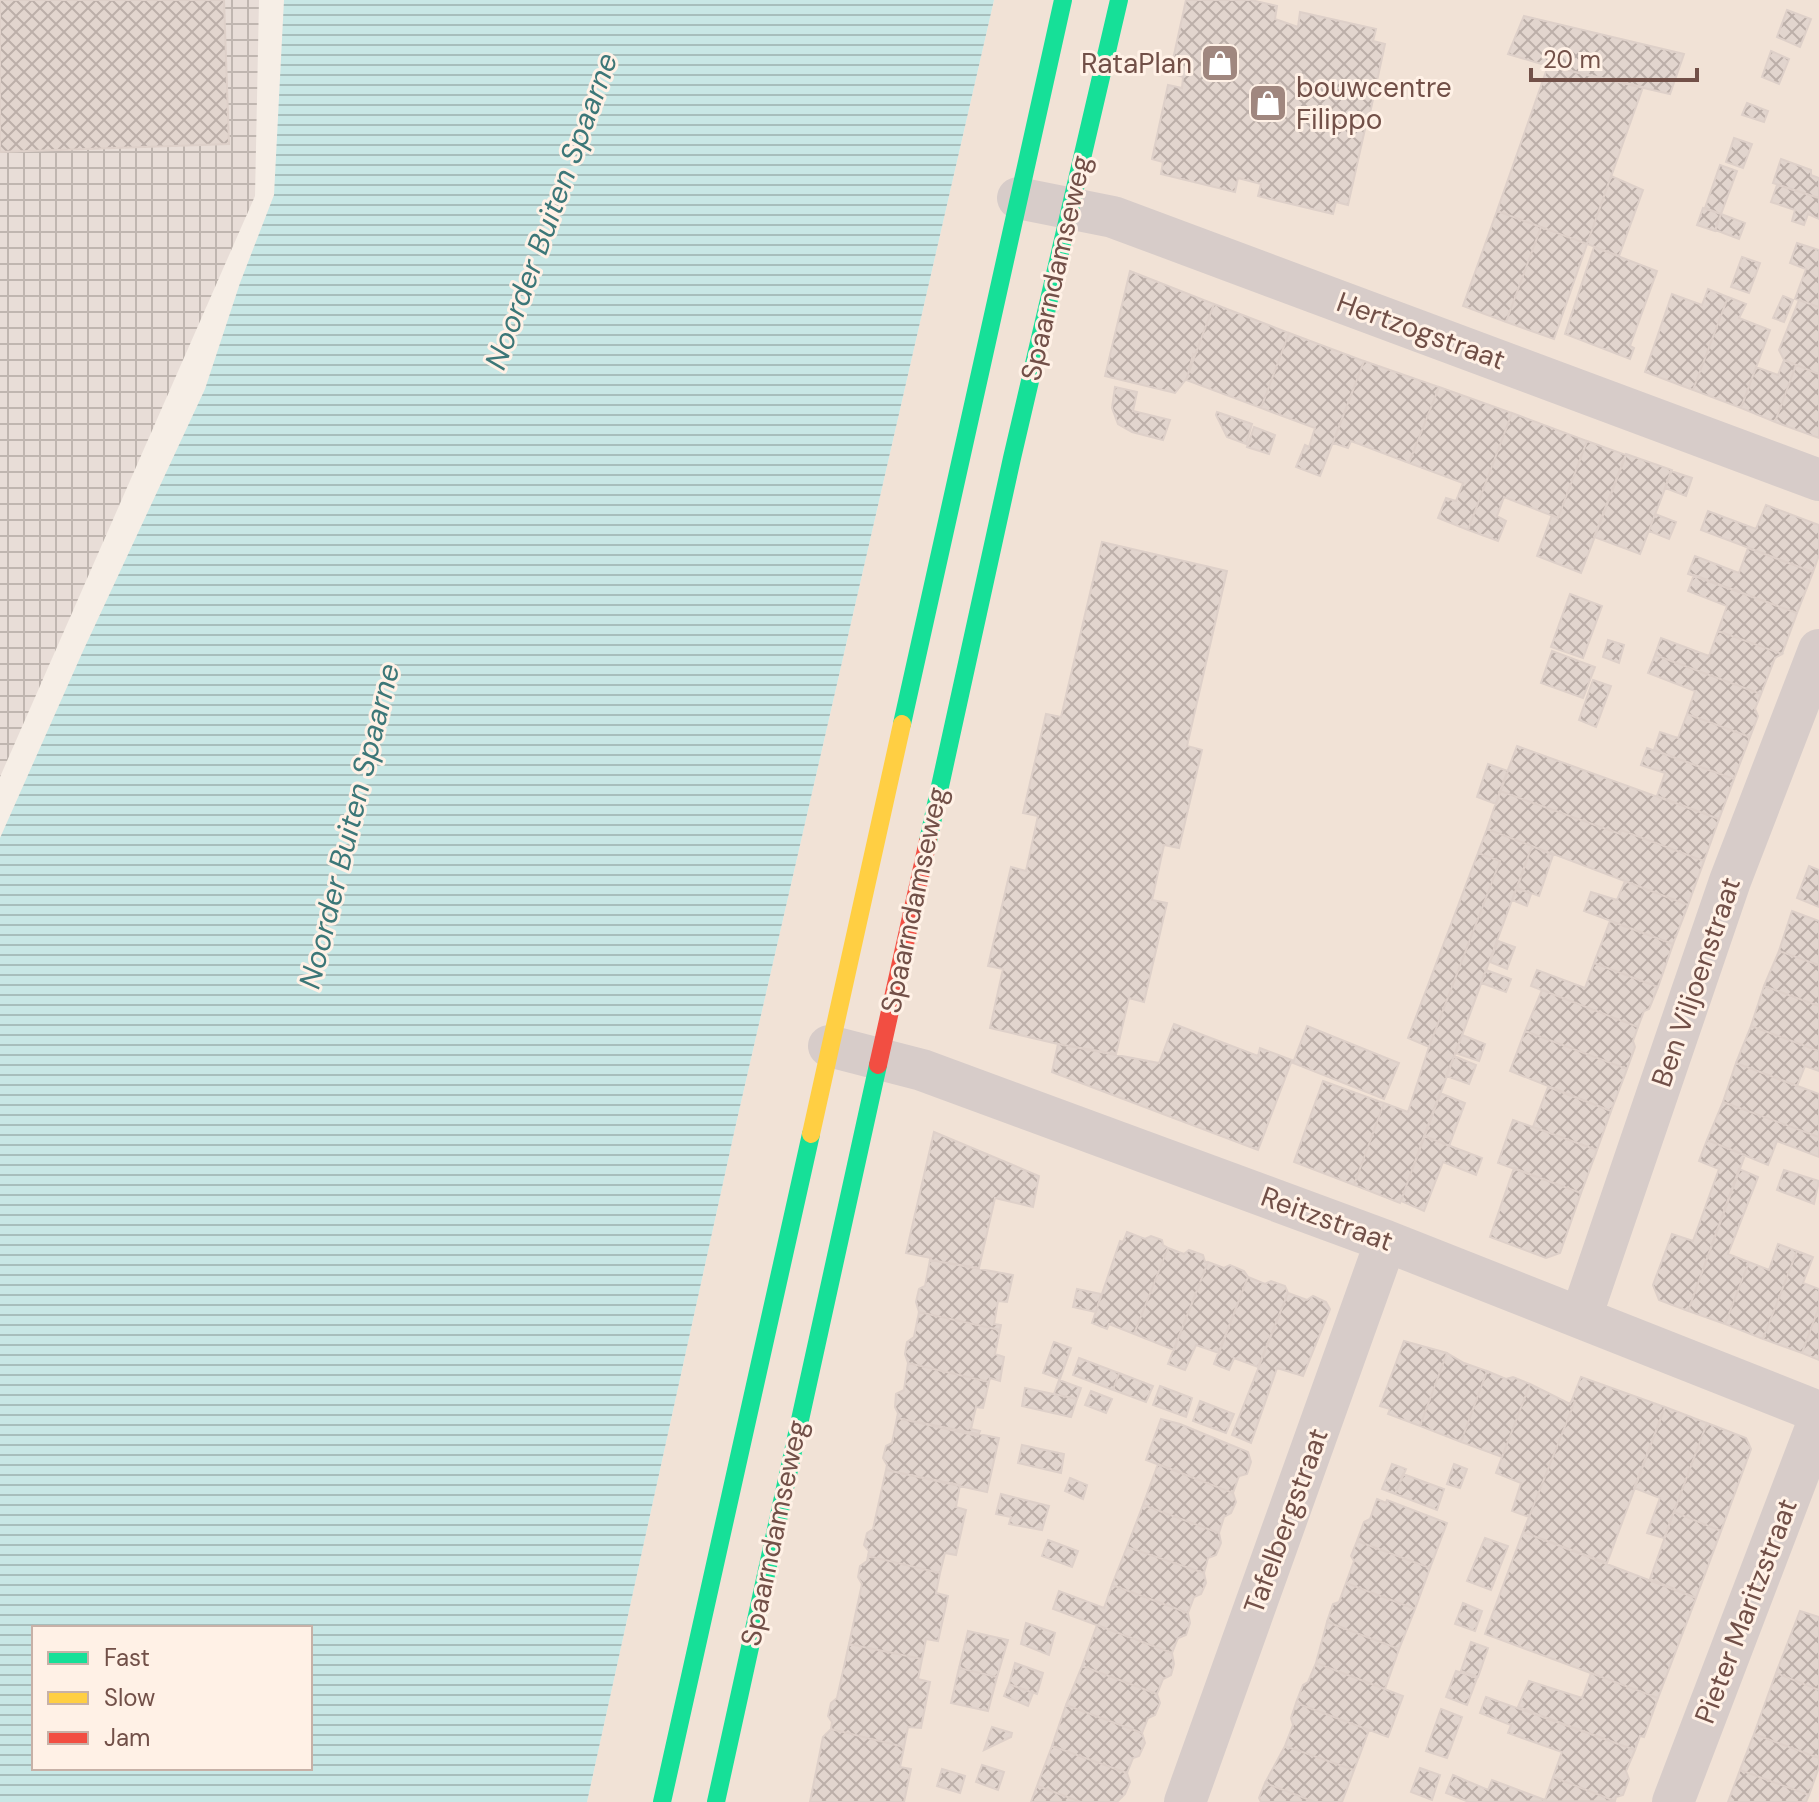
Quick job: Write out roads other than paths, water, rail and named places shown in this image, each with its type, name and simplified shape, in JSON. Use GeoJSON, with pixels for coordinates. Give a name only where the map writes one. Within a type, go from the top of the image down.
{"type":"FeatureCollection","features":[{"type":"Feature","properties":{"kind":"main road","name":"Spaarndamseweg"},"geometry":{"type":"LineString","coordinates":[[662,1802],[1063,0]]}},
{"type":"Feature","properties":{"kind":"main road","name":"Spaarndamseweg"},"geometry":{"type":"LineString","coordinates":[[716,1802],[879,1059],[1119,0]]}},
{"type":"Feature","properties":{"kind":"street","name":"Hertzogstraat"},"geometry":{"type":"LineString","coordinates":[[1018,198],[1113,217],[1819,480]]}},
{"type":"Feature","properties":{"kind":"street","name":"Ben Viljoenstraat"},"geometry":{"type":"LineString","coordinates":[[1581,1317],[1730,881],[1819,650]]}},
{"type":"Feature","properties":{"kind":"street","name":"Reitzstraat"},"geometry":{"type":"LineString","coordinates":[[829,1046],[922,1070],[1386,1241],[1819,1412]]}},
{"type":"Feature","properties":{"kind":"street","name":"Tafelbergstraat"},"geometry":{"type":"LineString","coordinates":[[1185,1802],[1386,1241]]}},
{"type":"Feature","properties":{"kind":"street","name":"Pieter Maritzstraat"},"geometry":{"type":"LineString","coordinates":[[1673,1802],[1819,1420]]}},
{"type":"Feature","properties":{"kind":"water","name":"Noorder Buiten Spaarne"},"geometry":{"type":"Polygon","coordinates":[[[284,0],[994,0],[736,1124],[587,1802],[0,1802],[0,838],[205,389],[240,283],[274,195],[284,0]]]}},
{"type":"Feature","properties":{"kind":"place","name":"RataPlan"},"geometry":{"type":"Point","coordinates":[1220,63]}},
{"type":"Feature","properties":{"kind":"place","name":"bouwcentre Filippo"},"geometry":{"type":"Point","coordinates":[1268,103]}}]}
